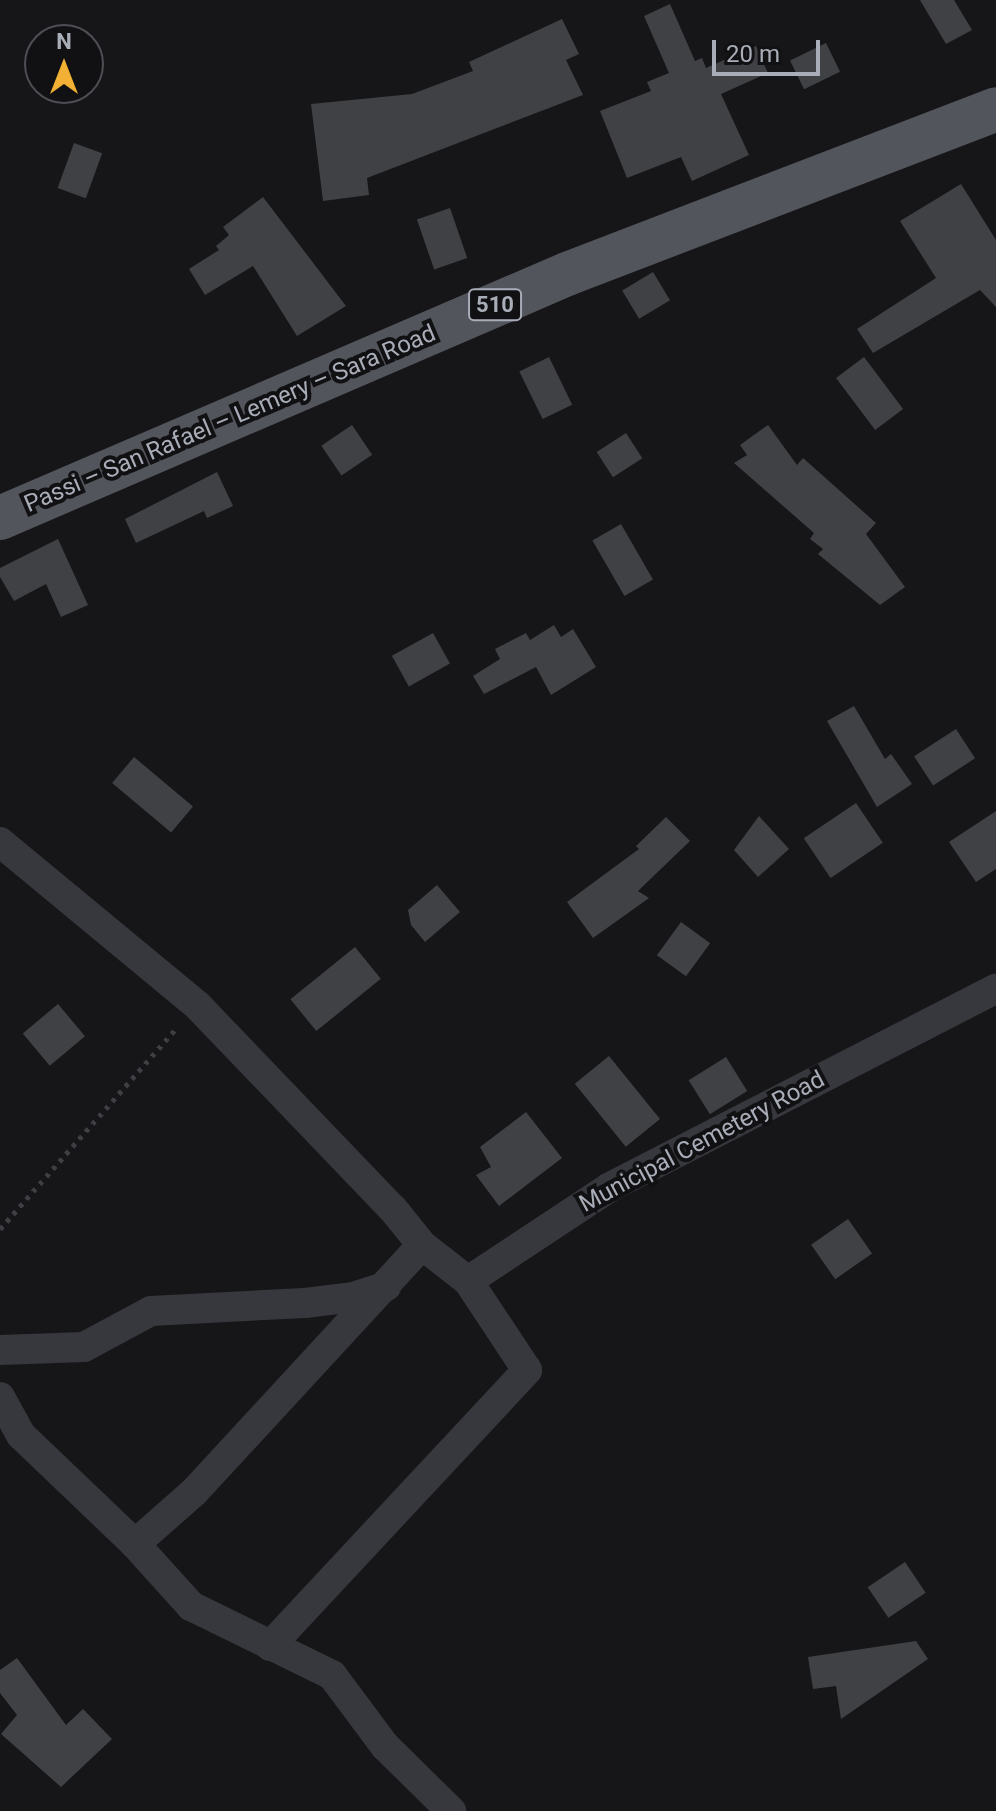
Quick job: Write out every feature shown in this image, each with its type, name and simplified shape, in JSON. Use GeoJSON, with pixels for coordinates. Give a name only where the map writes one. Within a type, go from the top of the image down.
{"type":"FeatureCollection","features":[{"type":"Feature","properties":{"kind":"main road","name":"Passi – San Rafael – Lemery – Sara Road"},"geometry":{"type":"LineString","coordinates":[[0,518],[567,274],[996,109]]}},
{"type":"Feature","properties":{"kind":"street"},"geometry":{"type":"LineString","coordinates":[[0,842],[198,1006],[393,1209],[422,1245],[468,1281],[527,1370],[270,1646]]}},
{"type":"Feature","properties":{"kind":"street","name":"Municipal Cemetery Road"},"geometry":{"type":"LineString","coordinates":[[468,1281],[610,1187],[996,989]]}},
{"type":"Feature","properties":{"kind":"street"},"geometry":{"type":"LineString","coordinates":[[135,1544],[194,1492],[422,1245]]}},
{"type":"Feature","properties":{"kind":"street"},"geometry":{"type":"LineString","coordinates":[[0,1350],[84,1347],[151,1311],[305,1303],[353,1297],[388,1285]]}},
{"type":"Feature","properties":{"kind":"street"},"geometry":{"type":"LineString","coordinates":[[0,1397],[21,1435],[135,1544],[191,1606],[332,1675],[385,1746],[451,1811]]}},
{"type":"Feature","properties":{"kind":"path"},"geometry":{"type":"LineString","coordinates":[[0,1229],[124,1082],[198,1006]]}},
{"type":"Feature","properties":{"kind":"building"},"geometry":{"type":"Polygon","coordinates":[[[920,0],[954,0],[972,30],[946,44],[920,0]]]}},
{"type":"Feature","properties":{"kind":"building"},"geometry":{"type":"Polygon","coordinates":[[[670,4],[695,61],[702,58],[706,68],[756,46],[768,73],[721,94],[749,155],[692,181],[681,157],[627,178],[600,111],[651,91],[647,82],[669,73],[644,16],[670,4]]]}},
{"type":"Feature","properties":{"kind":"building"},"geometry":{"type":"Polygon","coordinates":[[[562,19],[579,54],[566,60],[583,95],[367,178],[369,195],[323,201],[311,104],[412,94],[473,71],[469,62],[562,19]]]}},
{"type":"Feature","properties":{"kind":"building"},"geometry":{"type":"Polygon","coordinates":[[[826,43],[840,72],[804,89],[790,61],[826,43]]]}},
{"type":"Feature","properties":{"kind":"building"},"geometry":{"type":"Polygon","coordinates":[[[74,143],[102,153],[86,198],[58,188],[74,143]]]}},
{"type":"Feature","properties":{"kind":"building"},"geometry":{"type":"Polygon","coordinates":[[[961,184],[996,240],[996,307],[980,290],[873,353],[857,329],[936,278],[900,221],[961,184]]]}},
{"type":"Feature","properties":{"kind":"building"},"geometry":{"type":"Polygon","coordinates":[[[263,197],[346,306],[297,336],[253,266],[205,295],[189,269],[219,250],[216,246],[229,235],[223,227],[263,197]]]}},
{"type":"Feature","properties":{"kind":"building"},"geometry":{"type":"Polygon","coordinates":[[[450,208],[467,258],[434,270],[417,219],[450,208]]]}},
{"type":"Feature","properties":{"kind":"building"},"geometry":{"type":"Polygon","coordinates":[[[653,272],[670,300],[639,319],[622,291],[653,272]]]}},
{"type":"Feature","properties":{"kind":"building"},"geometry":{"type":"Polygon","coordinates":[[[549,357],[572,405],[543,419],[519,371],[549,357]]]}},
{"type":"Feature","properties":{"kind":"building"},"geometry":{"type":"Polygon","coordinates":[[[864,357],[903,409],[875,430],[836,378],[864,357]]]}},
{"type":"Feature","properties":{"kind":"building"},"geometry":{"type":"Polygon","coordinates":[[[352,425],[372,455],[341,476],[321,446],[352,425]]]}},
{"type":"Feature","properties":{"kind":"building"},"geometry":{"type":"Polygon","coordinates":[[[768,425],[797,465],[803,458],[876,523],[866,534],[905,587],[880,605],[818,554],[823,549],[810,539],[814,533],[734,463],[747,455],[740,445],[768,425]]]}},
{"type":"Feature","properties":{"kind":"building"},"geometry":{"type":"Polygon","coordinates":[[[626,433],[642,458],[613,477],[597,452],[626,433]]]}},
{"type":"Feature","properties":{"kind":"building"},"geometry":{"type":"Polygon","coordinates":[[[217,472],[233,506],[207,518],[204,511],[136,543],[125,519],[217,472]]]}},
{"type":"Feature","properties":{"kind":"building"},"geometry":{"type":"Polygon","coordinates":[[[621,524],[653,579],[624,596],[592,540],[621,524]]]}},
{"type":"Feature","properties":{"kind":"building"},"geometry":{"type":"Polygon","coordinates":[[[58,539],[88,605],[61,617],[46,584],[14,601],[0,577],[0,568],[58,539]]]}},
{"type":"Feature","properties":{"kind":"building"},"geometry":{"type":"Polygon","coordinates":[[[554,625],[561,637],[573,629],[596,667],[551,695],[536,667],[484,694],[473,676],[500,659],[495,649],[526,633],[530,640],[554,625]]]}},
{"type":"Feature","properties":{"kind":"building"},"geometry":{"type":"Polygon","coordinates":[[[433,633],[450,664],[409,686],[392,656],[433,633]]]}},
{"type":"Feature","properties":{"kind":"building"},"geometry":{"type":"Polygon","coordinates":[[[854,706],[885,759],[891,754],[912,784],[877,807],[827,721],[854,706]]]}},
{"type":"Feature","properties":{"kind":"building"},"geometry":{"type":"Polygon","coordinates":[[[956,729],[975,758],[933,786],[914,756],[956,729]]]}},
{"type":"Feature","properties":{"kind":"building"},"geometry":{"type":"Polygon","coordinates":[[[134,757],[193,806],[171,833],[112,783],[134,757]]]}},
{"type":"Feature","properties":{"kind":"building"},"geometry":{"type":"Polygon","coordinates":[[[856,803],[883,843],[831,878],[804,838],[856,803]]]}},
{"type":"Feature","properties":{"kind":"building"},"geometry":{"type":"Polygon","coordinates":[[[996,811],[996,869],[976,882],[949,842],[996,811]]]}},
{"type":"Feature","properties":{"kind":"building"},"geometry":{"type":"Polygon","coordinates":[[[759,816],[789,849],[758,877],[734,850],[759,816]]]}},
{"type":"Feature","properties":{"kind":"building"},"geometry":{"type":"Polygon","coordinates":[[[666,817],[690,841],[638,891],[649,898],[593,938],[567,902],[639,849],[636,846],[666,817]]]}},
{"type":"Feature","properties":{"kind":"building"},"geometry":{"type":"Polygon","coordinates":[[[437,885],[460,912],[425,942],[411,925],[408,910],[437,885]]]}},
{"type":"Feature","properties":{"kind":"building"},"geometry":{"type":"Polygon","coordinates":[[[681,922],[710,943],[686,976],[657,955],[681,922]]]}},
{"type":"Feature","properties":{"kind":"building"},"geometry":{"type":"Polygon","coordinates":[[[355,947],[381,979],[316,1031],[290,999],[355,947]]]}},
{"type":"Feature","properties":{"kind":"building"},"geometry":{"type":"Polygon","coordinates":[[[58,1004],[85,1036],[50,1066],[23,1034],[58,1004]]]}},
{"type":"Feature","properties":{"kind":"building"},"geometry":{"type":"Polygon","coordinates":[[[609,1056],[660,1119],[626,1147],[575,1084],[609,1056]]]}},
{"type":"Feature","properties":{"kind":"building"},"geometry":{"type":"Polygon","coordinates":[[[726,1057],[747,1091],[710,1114],[689,1080],[726,1057]]]}},
{"type":"Feature","properties":{"kind":"building"},"geometry":{"type":"Polygon","coordinates":[[[526,1112],[562,1158],[499,1206],[476,1175],[491,1167],[480,1147],[526,1112]]]}},
{"type":"Feature","properties":{"kind":"building"},"geometry":{"type":"Polygon","coordinates":[[[848,1219],[872,1253],[835,1279],[811,1245],[848,1219]]]}},
{"type":"Feature","properties":{"kind":"building"},"geometry":{"type":"Polygon","coordinates":[[[905,1562],[926,1593],[888,1618],[868,1587],[905,1562]]]}},
{"type":"Feature","properties":{"kind":"building"},"geometry":{"type":"Polygon","coordinates":[[[916,1641],[928,1659],[841,1719],[836,1686],[813,1689],[808,1657],[916,1641]]]}},
{"type":"Feature","properties":{"kind":"building"},"geometry":{"type":"Polygon","coordinates":[[[17,1658],[66,1725],[83,1709],[112,1739],[61,1787],[1,1734],[17,1715],[0,1693],[0,1670],[17,1658]]]}}]}
